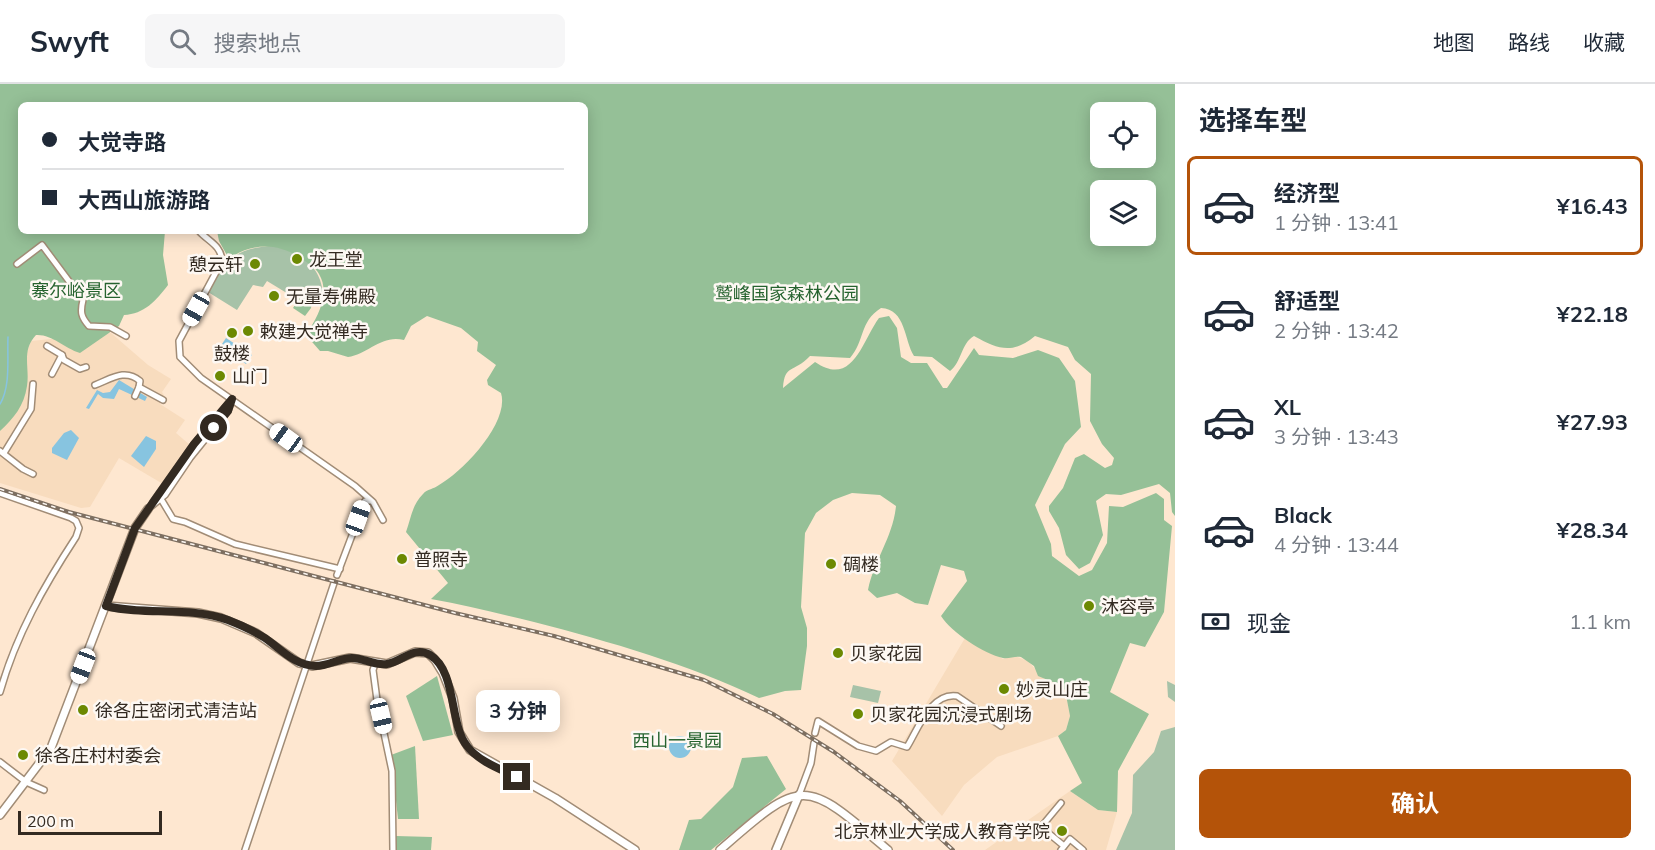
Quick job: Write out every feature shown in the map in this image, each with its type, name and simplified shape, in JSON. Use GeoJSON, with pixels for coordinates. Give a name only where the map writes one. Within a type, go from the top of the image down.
{"type":"FeatureCollection","features":[{"type":"Feature","properties":{"kind":"street"},"geometry":{"type":"LineString","coordinates":[[203,234],[222,252],[222,261],[177,347],[180,357],[187,367],[309,451],[373,502],[383,520]]}},
{"type":"Feature","properties":{"kind":"street"},"geometry":{"type":"LineString","coordinates":[[17,264],[42,245],[83,300],[80,310],[82,318],[89,326],[110,327],[126,336]]}},
{"type":"Feature","properties":{"kind":"street"},"geometry":{"type":"LineString","coordinates":[[47,346],[80,369],[86,367]]}},
{"type":"Feature","properties":{"kind":"street"},"geometry":{"type":"LineString","coordinates":[[52,374],[62,356]]}},
{"type":"Feature","properties":{"kind":"street"},"geometry":{"type":"LineString","coordinates":[[95,386],[125,375],[133,375],[140,381],[135,396]]}},
{"type":"Feature","properties":{"kind":"street"},"geometry":{"type":"LineString","coordinates":[[33,384],[31,409],[2,452],[33,474]]}},
{"type":"Feature","properties":{"kind":"street"},"geometry":{"type":"LineString","coordinates":[[139,387],[163,400]]}},
{"type":"Feature","properties":{"kind":"street"},"geometry":{"type":"LineString","coordinates":[[0,815],[51,747],[135,528],[194,444],[232,399]]}},
{"type":"Feature","properties":{"kind":"street"},"geometry":{"type":"LineString","coordinates":[[148,509],[161,499],[200,444],[228,411],[232,399]]}},
{"type":"Feature","properties":{"kind":"street"},"geometry":{"type":"LineString","coordinates":[[0,493],[71,518],[76,521],[79,528],[76,537],[29,613],[10,653],[0,692]]}},
{"type":"Feature","properties":{"kind":"street"},"geometry":{"type":"LineString","coordinates":[[161,499],[173,519],[235,544],[338,572],[365,501],[373,502]]}},
{"type":"Feature","properties":{"kind":"street"},"geometry":{"type":"LineString","coordinates":[[245,850],[334,583]]}},
{"type":"Feature","properties":{"kind":"street"},"geometry":{"type":"LineString","coordinates":[[106,606],[119,609],[198,613],[226,619],[256,633],[294,660],[308,665],[323,665],[350,658],[375,664],[390,664],[417,652],[430,654],[448,685],[459,732],[470,750],[555,798],[635,850]]}},
{"type":"Feature","properties":{"kind":"street"},"geometry":{"type":"LineString","coordinates":[[375,664],[373,670],[377,700],[392,771],[393,850]]}},
{"type":"Feature","properties":{"kind":"street"},"geometry":{"type":"LineString","coordinates":[[815,733],[818,721],[866,749],[876,751],[891,742],[907,747],[935,703],[949,695],[957,696],[1001,726]]}},
{"type":"Feature","properties":{"kind":"street"},"geometry":{"type":"LineString","coordinates":[[776,850],[811,763],[814,743]]}},
{"type":"Feature","properties":{"kind":"street"},"geometry":{"type":"LineString","coordinates":[[0,762],[26,782],[44,790]]}},
{"type":"Feature","properties":{"kind":"street"},"geometry":{"type":"LineString","coordinates":[[720,850],[775,803],[799,795],[811,795],[830,802],[888,850]]}},
{"type":"Feature","properties":{"kind":"street"},"geometry":{"type":"LineString","coordinates":[[1061,803],[1041,827],[1062,848],[1070,839],[1083,850]]}},
{"type":"Feature","properties":{"kind":"shaded area"},"geometry":{"type":"Polygon","coordinates":[[[111,333],[148,365],[171,379],[162,392],[165,397],[160,404],[185,420],[176,433],[190,445],[163,484],[119,458],[90,507],[81,508],[0,483],[0,431],[31,341],[111,333]]]}},
{"type":"Feature","properties":{"kind":"shaded area"},"geometry":{"type":"Polygon","coordinates":[[[965,638],[1003,659],[1015,656],[1028,661],[1045,680],[1060,685],[1065,690],[1070,716],[1066,730],[1058,736],[997,757],[964,785],[942,816],[892,761],[965,638]]]}},
{"type":"Feature","properties":{"kind":"shaded area","name":"北京林业大学成人教育学院"},"geometry":{"type":"Polygon","coordinates":[[[1070,791],[1098,810],[1117,812],[1106,850],[985,850],[1070,791]]]}},
{"type":"Feature","properties":{"kind":"green space","name":"鹫峰国家森林公园"},"geometry":{"type":"Polygon","coordinates":[[[0,84],[1175,84],[1175,516],[1172,512],[1170,493],[1159,484],[1121,495],[1106,494],[1096,501],[1103,535],[1090,563],[1079,569],[1066,555],[1059,528],[1049,511],[1049,506],[1063,488],[1075,458],[1084,454],[1105,468],[1112,465],[1114,458],[1102,444],[1090,421],[1091,374],[1075,360],[1068,347],[1035,336],[1019,346],[1005,348],[974,336],[966,343],[957,363],[950,371],[932,357],[914,356],[900,319],[889,310],[881,308],[865,325],[855,352],[850,358],[810,356],[788,372],[783,388],[815,362],[828,369],[847,366],[861,349],[879,318],[889,316],[897,328],[901,357],[911,363],[927,363],[943,388],[947,388],[974,348],[979,355],[1013,358],[1038,350],[1059,358],[1075,381],[1081,427],[1065,444],[1035,505],[1051,544],[1052,556],[1079,576],[1092,570],[1107,543],[1109,506],[1123,507],[1156,493],[1164,499],[1164,520],[1172,526],[1164,612],[1145,647],[1130,643],[1110,692],[1149,714],[1118,771],[1117,812],[1098,810],[1070,791],[1082,783],[1058,736],[1066,730],[1070,716],[1065,690],[1060,685],[1038,676],[1034,666],[1021,657],[1003,658],[978,647],[952,629],[941,616],[967,581],[964,571],[941,565],[928,605],[915,603],[897,593],[877,598],[868,590],[891,528],[896,506],[880,495],[852,493],[833,500],[816,513],[805,533],[801,607],[807,628],[807,646],[801,690],[785,691],[759,698],[676,664],[620,646],[534,622],[431,599],[448,583],[406,532],[419,498],[425,492],[449,479],[472,458],[492,431],[502,405],[501,393],[488,385],[487,380],[496,365],[477,351],[478,342],[461,328],[427,316],[411,326],[404,340],[382,342],[348,357],[320,351],[306,335],[318,314],[323,298],[322,282],[316,270],[293,254],[275,247],[256,247],[238,253],[229,259],[218,234],[588,234],[588,102],[18,102],[18,234],[165,234],[163,255],[168,285],[149,306],[138,312],[124,315],[119,326],[80,353],[53,339],[36,335],[27,353],[28,379],[21,406],[0,431],[0,84]]]}},
{"type":"Feature","properties":{"kind":"green space"},"geometry":{"type":"Polygon","coordinates":[[[273,246],[293,252],[315,270],[322,287],[323,298],[304,287],[290,295],[267,281],[263,287],[253,285],[237,310],[208,292],[226,264],[240,253],[273,246]]]}},
{"type":"Feature","properties":{"kind":"green space"},"geometry":{"type":"Polygon","coordinates":[[[303,293],[312,299],[311,308],[305,316],[293,308],[303,293]]]}},
{"type":"Feature","properties":{"kind":"green space"},"geometry":{"type":"Polygon","coordinates":[[[437,676],[453,735],[423,741],[406,696],[437,676]]]}},
{"type":"Feature","properties":{"kind":"green space"},"geometry":{"type":"Polygon","coordinates":[[[1167,681],[1175,685],[1175,702],[1168,697],[1167,681]]]}},
{"type":"Feature","properties":{"kind":"green space"},"geometry":{"type":"Polygon","coordinates":[[[853,685],[881,691],[878,703],[850,697],[853,685]]]}},
{"type":"Feature","properties":{"kind":"green space"},"geometry":{"type":"Polygon","coordinates":[[[1175,727],[1175,850],[1116,850],[1132,813],[1133,775],[1154,752],[1161,731],[1175,727]]]}},
{"type":"Feature","properties":{"kind":"green space"},"geometry":{"type":"Polygon","coordinates":[[[415,746],[419,819],[398,819],[391,755],[415,746]]]}},
{"type":"Feature","properties":{"kind":"green space"},"geometry":{"type":"Polygon","coordinates":[[[767,756],[786,789],[711,850],[679,850],[689,820],[701,819],[733,787],[742,758],[767,756]]]}},
{"type":"Feature","properties":{"kind":"green space"},"geometry":{"type":"Polygon","coordinates":[[[396,836],[432,837],[431,850],[396,850],[396,836]]]}},
{"type":"Feature","properties":{"kind":"water"},"geometry":{"type":"Polygon","coordinates":[[[226,338],[252,355],[246,364],[220,347],[226,338]]]}},
{"type":"Feature","properties":{"kind":"water"},"geometry":{"type":"Polygon","coordinates":[[[119,380],[147,397],[145,401],[119,389],[114,399],[103,398],[98,394],[89,409],[86,408],[97,390],[103,393],[110,392],[119,380]]]}},
{"type":"Feature","properties":{"kind":"water"},"geometry":{"type":"Polygon","coordinates":[[[71,430],[79,438],[67,460],[52,453],[52,448],[64,433],[71,430]]]}},
{"type":"Feature","properties":{"kind":"water"},"geometry":{"type":"Polygon","coordinates":[[[146,436],[156,441],[156,449],[144,467],[131,456],[146,436]]]}},
{"type":"Feature","properties":{"kind":"water"},"geometry":{"type":"Polygon","coordinates":[[[680,736],[688,739],[691,747],[688,755],[680,758],[672,755],[669,747],[672,739],[680,736]]]}},
{"type":"Feature","properties":{"kind":"waterway"},"geometry":{"type":"LineString","coordinates":[[0,404],[6,389],[8,337]]}},
{"type":"Feature","properties":{"kind":"railway"},"geometry":{"type":"LineString","coordinates":[[0,489],[69,512],[455,613],[554,636],[704,680],[773,714],[834,752],[900,801],[953,850]]}},
{"type":"Feature","properties":{"kind":"place","name":"龙王堂"},"geometry":{"type":"Point","coordinates":[297,259]}},
{"type":"Feature","properties":{"kind":"place","name":"憩云轩"},"geometry":{"type":"Point","coordinates":[255,264]}},
{"type":"Feature","properties":{"kind":"place","name":"无量寿佛殿"},"geometry":{"type":"Point","coordinates":[274,296]}},
{"type":"Feature","properties":{"kind":"place","name":"敕建大觉禅寺"},"geometry":{"type":"Point","coordinates":[248,331]}},
{"type":"Feature","properties":{"kind":"place","name":"鼓楼"},"geometry":{"type":"Point","coordinates":[232,333]}},
{"type":"Feature","properties":{"kind":"place","name":"山门"},"geometry":{"type":"Point","coordinates":[220,376]}},
{"type":"Feature","properties":{"kind":"place","name":"普照寺"},"geometry":{"type":"Point","coordinates":[402,559]}},
{"type":"Feature","properties":{"kind":"place","name":"碉楼"},"geometry":{"type":"Point","coordinates":[831,564]}},
{"type":"Feature","properties":{"kind":"place","name":"沐容亭"},"geometry":{"type":"Point","coordinates":[1089,606]}},
{"type":"Feature","properties":{"kind":"place","name":"贝家花园"},"geometry":{"type":"Point","coordinates":[838,653]}},
{"type":"Feature","properties":{"kind":"place","name":"妙灵山庄"},"geometry":{"type":"Point","coordinates":[1004,689]}},
{"type":"Feature","properties":{"kind":"place","name":"徐各庄密闭式清洁站"},"geometry":{"type":"Point","coordinates":[83,710]}},
{"type":"Feature","properties":{"kind":"place","name":"贝家花园沉浸式剧场"},"geometry":{"type":"Point","coordinates":[858,714]}},
{"type":"Feature","properties":{"kind":"place","name":"徐各庄村村委会"},"geometry":{"type":"Point","coordinates":[23,755]}},
{"type":"Feature","properties":{"kind":"place","name":"北京林业大学成人教育学院"},"geometry":{"type":"Point","coordinates":[1062,831]}},
{"type":"Feature","properties":{"kind":"route"},"geometry":{"type":"LineString","coordinates":[[214,428],[228,411],[232,399],[194,444],[135,528],[106,606],[119,609],[198,613],[221,618],[256,633],[299,663],[312,666],[350,658],[387,664],[415,652],[424,652],[433,657],[443,673],[453,698],[459,732],[466,746],[476,755],[517,777]]}},
{"type":"Feature","properties":{"kind":"park label","name":"寨尔峪景区"},"geometry":{"type":"Point","coordinates":[76,290]}},
{"type":"Feature","properties":{"kind":"park label","name":"西山一景园"},"geometry":{"type":"Point","coordinates":[677,740]}}]}
